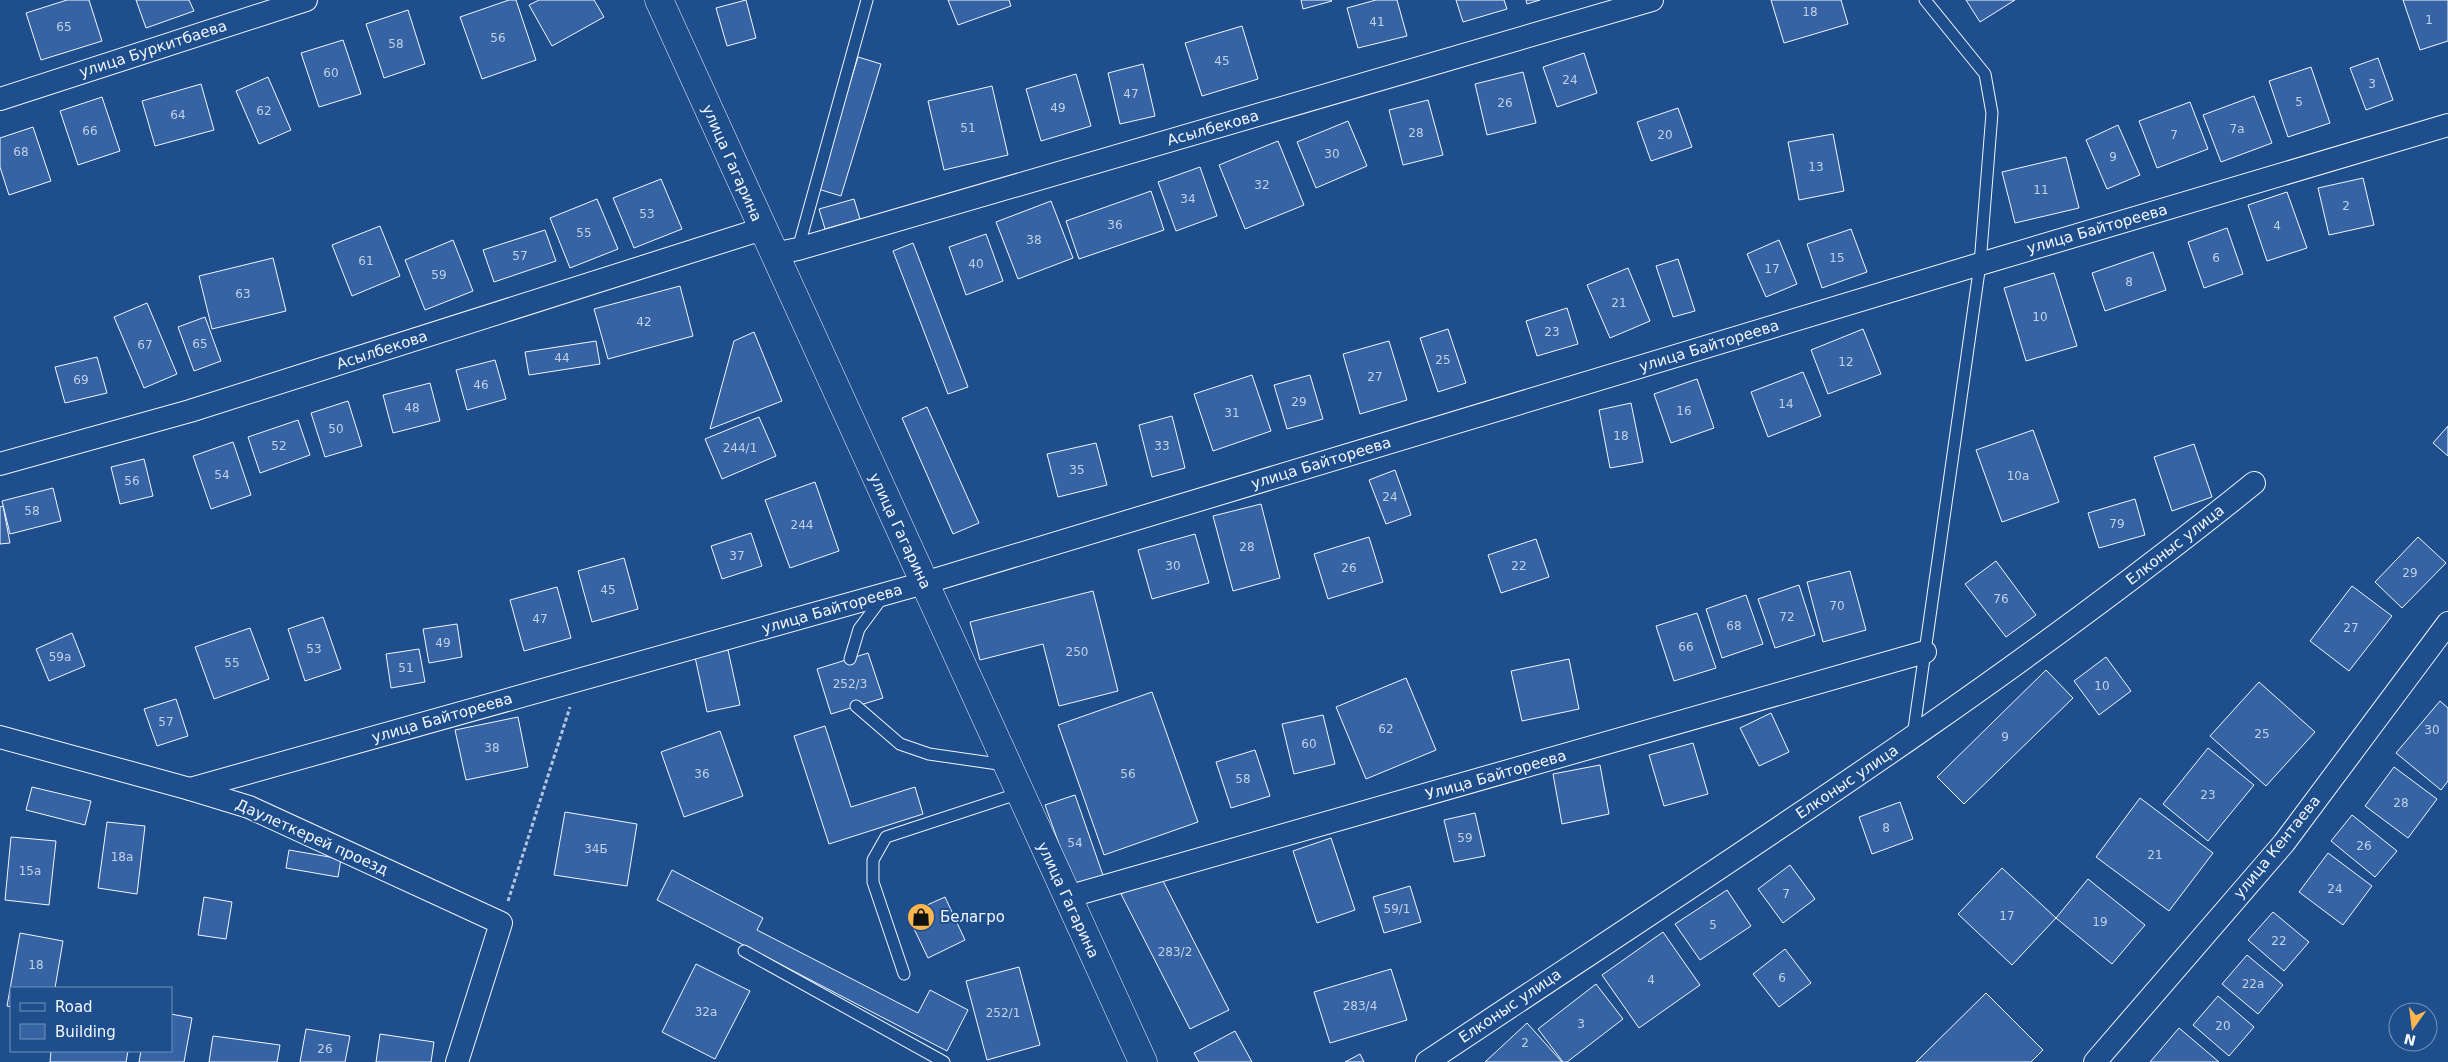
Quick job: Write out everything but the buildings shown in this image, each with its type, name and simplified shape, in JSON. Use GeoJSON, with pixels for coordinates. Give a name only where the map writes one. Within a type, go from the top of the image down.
{"type":"FeatureCollection","features":[{"type":"Feature","properties":{"kind":"main road","name":"улица Гагарина"},"geometry":{"type":"LineString","coordinates":[[659,0],[762,229],[786,251],[924,584],[1143,1062]]}},
{"type":"Feature","properties":{"kind":"street","name":"улица Буркитбаева"},"geometry":{"type":"LineString","coordinates":[[0,99],[306,0]]}},
{"type":"Feature","properties":{"kind":"street","name":"Асылбекова"},"geometry":{"type":"LineString","coordinates":[[786,251],[1652,0]]}},
{"type":"Feature","properties":{"kind":"street","name":"улица Байтореева"},"geometry":{"type":"LineString","coordinates":[[190,789],[924,584],[1980,264],[2448,125]]}},
{"type":"Feature","properties":{"kind":"street","name":"Асылбекова"},"geometry":{"type":"LineString","coordinates":[[0,464],[190,411],[762,229]]}},
{"type":"Feature","properties":{"kind":"street","name":"Елконыс улица"},"geometry":{"type":"LineString","coordinates":[[1427,1062],[1913,738],[2072,625],[2254,483]]}},
{"type":"Feature","properties":{"kind":"street","name":"улица Кентаева"},"geometry":{"type":"LineString","coordinates":[[2095,1062],[2284,843],[2448,623]]}},
{"type":"Feature","properties":{"kind":"street","name":"Улица Байтореева"},"geometry":{"type":"LineString","coordinates":[[1067,897],[1925,652]]}},
{"type":"Feature","properties":{"kind":"street","name":"Даулеткерей проезд"},"geometry":{"type":"LineString","coordinates":[[0,737],[249,807],[501,923]]}},
{"type":"Feature","properties":{"kind":"street"},"geometry":{"type":"LineString","coordinates":[[457,1062],[501,923]]}},
{"type":"Feature","properties":{"kind":"lane"},"geometry":{"type":"LineString","coordinates":[[786,251],[867,0]]}},
{"type":"Feature","properties":{"kind":"lane"},"geometry":{"type":"LineString","coordinates":[[1913,738],[1980,264],[1992,113],[1986,74],[1925,0]]}},
{"type":"Feature","properties":{"kind":"lane"},"geometry":{"type":"LineString","coordinates":[[850,659],[859,629],[884,594]]}},
{"type":"Feature","properties":{"kind":"lane"},"geometry":{"type":"LineString","coordinates":[[856,706],[900,744],[929,754],[1007,765]]}},
{"type":"Feature","properties":{"kind":"lane"},"geometry":{"type":"LineString","coordinates":[[904,974],[873,882],[873,860],[886,837],[1020,793]]}},
{"type":"Feature","properties":{"kind":"lane"},"geometry":{"type":"LineString","coordinates":[[744,951],[944,1062]]}},
{"type":"Feature","properties":{"kind":"path"},"geometry":{"type":"LineString","coordinates":[[501,923],[579,679]]}},
{"type":"Feature","properties":{"kind":"place","name":"Белагро"},"geometry":{"type":"Point","coordinates":[921,917]}}]}
